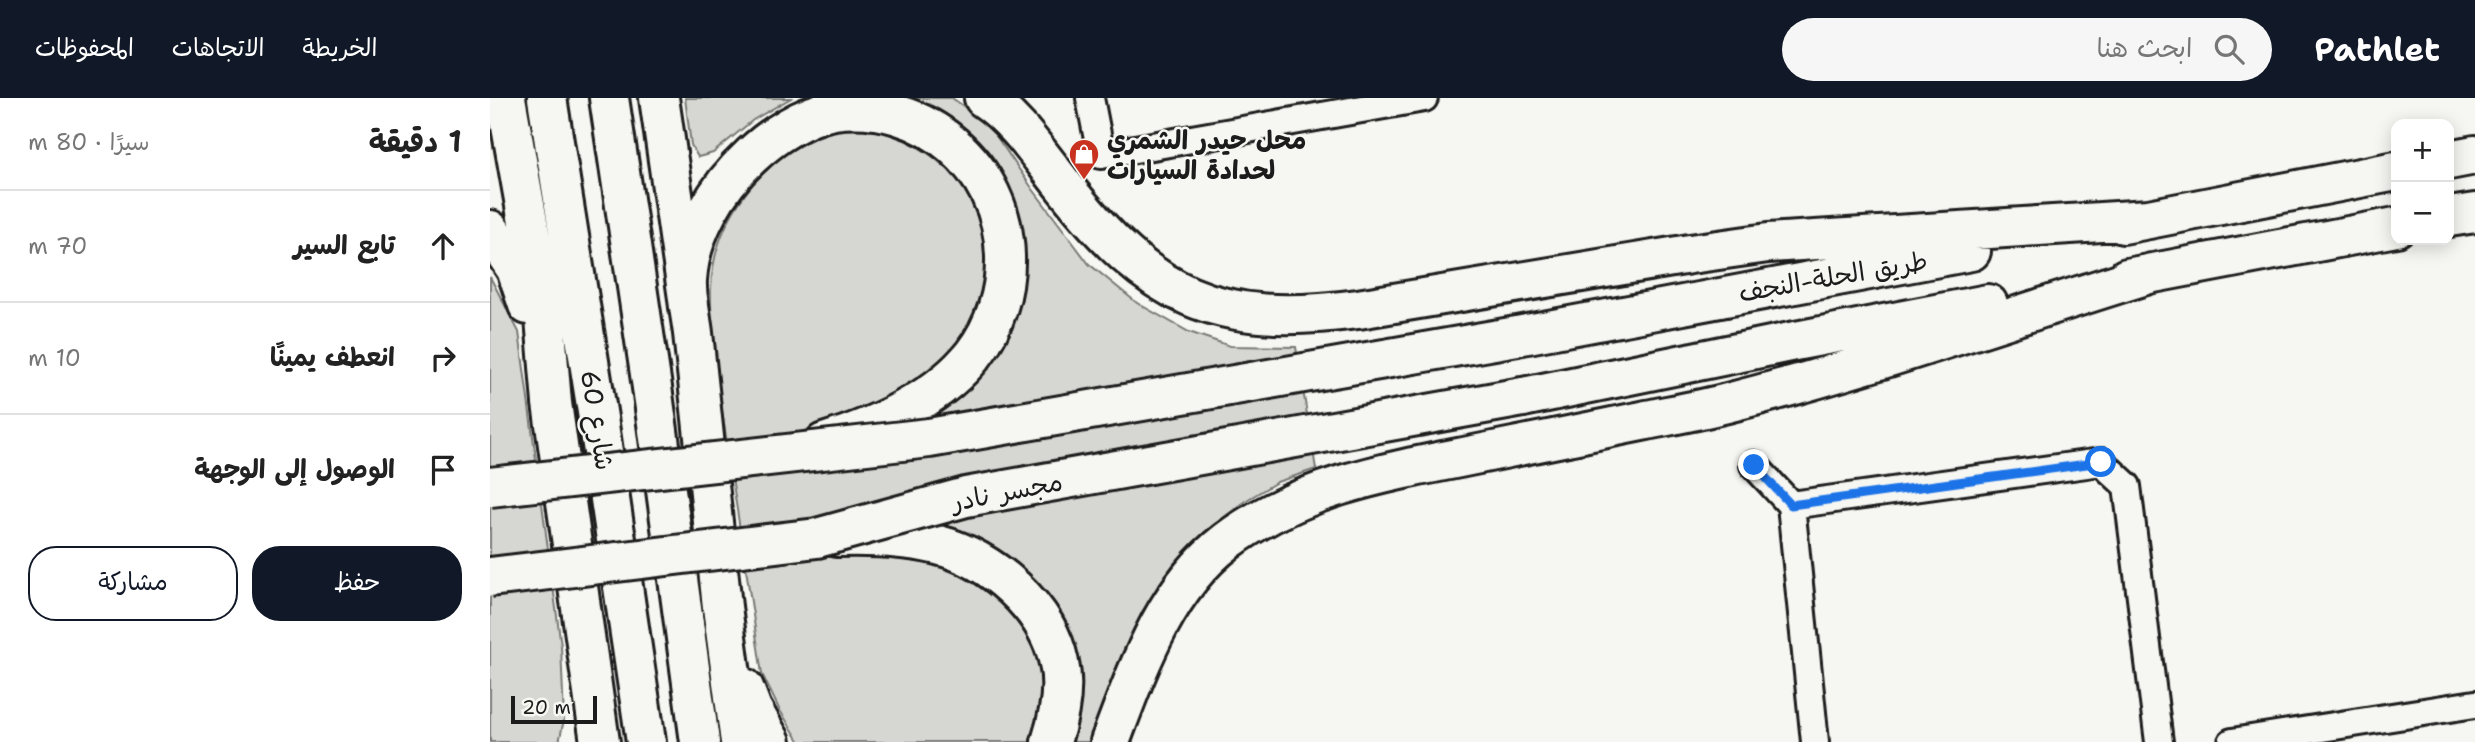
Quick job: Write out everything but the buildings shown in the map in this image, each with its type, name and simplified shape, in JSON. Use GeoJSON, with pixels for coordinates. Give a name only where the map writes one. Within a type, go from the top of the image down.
{"type":"FeatureCollection","features":[{"type":"Feature","properties":{"kind":"highway"},"geometry":{"type":"LineString","coordinates":[[506,98],[543,305],[552,403]]}},
{"type":"Feature","properties":{"kind":"highway","name":"شارع 60"},"geometry":{"type":"LineString","coordinates":[[547,98],[646,742]]}},
{"type":"Feature","properties":{"kind":"highway"},"geometry":{"type":"LineString","coordinates":[[610,98],[700,742]]}},
{"type":"Feature","properties":{"kind":"highway"},"geometry":{"type":"LineString","coordinates":[[659,98],[693,333]]}},
{"type":"Feature","properties":{"kind":"highway"},"geometry":{"type":"LineString","coordinates":[[984,98],[1017,127],[1087,216],[1134,263],[1155,279],[1208,303],[1267,315],[1315,314],[1358,309],[1768,243],[2148,219],[2391,171]]}},
{"type":"Feature","properties":{"kind":"highway"},"geometry":{"type":"LineString","coordinates":[[490,487],[802,450],[857,431],[903,410],[938,389],[974,354],[992,324],[1003,289],[1006,269],[1002,229],[997,209],[979,173],[944,138],[898,114],[866,108],[832,110],[780,132],[737,169],[726,182],[705,218],[690,260],[687,283],[693,333],[722,607],[740,742]]}},
{"type":"Feature","properties":{"kind":"highway"},"geometry":{"type":"LineString","coordinates":[[2454,159],[2475,155]]}},
{"type":"Feature","properties":{"kind":"highway"},"geometry":{"type":"LineString","coordinates":[[2454,216],[2475,212]]}},
{"type":"Feature","properties":{"kind":"highway","name":"طريق الحلة-النجف"},"geometry":{"type":"LineString","coordinates":[[802,450],[929,438],[1517,336],[1780,285],[2148,219]]}},
{"type":"Feature","properties":{"kind":"highway"},"geometry":{"type":"LineString","coordinates":[[1110,742],[1142,660],[1185,584],[1228,541],[1272,513],[1316,493],[1379,474],[1727,404],[1829,377],[2152,273],[2391,228]]}},
{"type":"Feature","properties":{"kind":"highway"},"geometry":{"type":"LineString","coordinates":[[490,230],[516,269],[540,337],[552,403],[600,742]]}},
{"type":"Feature","properties":{"kind":"highway","name":"مجسر نادر"},"geometry":{"type":"LineString","coordinates":[[491,577],[817,538],[965,497],[1523,397],[1790,342],[2152,273]]}},
{"type":"Feature","properties":{"kind":"highway"},"geometry":{"type":"LineString","coordinates":[[817,538],[869,536],[940,545],[997,573],[1016,588],[1045,626],[1055,645],[1060,665],[1060,706],[1051,742]]}},
{"type":"Feature","properties":{"kind":"highway"},"geometry":{"type":"LineString","coordinates":[[722,607],[743,685],[752,709],[771,742]]}},
{"type":"Feature","properties":{"kind":"highway"},"geometry":{"type":"LineString","coordinates":[[581,742],[590,669]]}},
{"type":"Feature","properties":{"kind":"street"},"geometry":{"type":"LineString","coordinates":[[1090,98],[1101,155],[1329,107],[1424,98]]}},
{"type":"Feature","properties":{"kind":"street"},"geometry":{"type":"LineString","coordinates":[[1791,505],[2101,462],[2127,486],[2160,742]]}},
{"type":"Feature","properties":{"kind":"street"},"geometry":{"type":"LineString","coordinates":[[1754,465],[1791,505],[1815,742]]}},
{"type":"Feature","properties":{"kind":"street"},"geometry":{"type":"LineString","coordinates":[[2232,742],[2475,704]]}},
{"type":"Feature","properties":{"kind":"shaded area"},"geometry":{"type":"Polygon","coordinates":[[[685,98],[791,98],[753,120],[713,153],[698,157],[691,145],[685,98]]]}},
{"type":"Feature","properties":{"kind":"shaded area"},"geometry":{"type":"Polygon","coordinates":[[[912,98],[952,98],[980,118],[994,133],[1089,264],[1137,303],[1189,332],[1230,346],[1296,347],[1316,469],[1277,482],[1245,501],[1210,528],[1173,565],[1142,612],[1092,742],[800,742],[779,709],[762,674],[714,355],[711,289],[714,263],[721,238],[746,193],[782,157],[827,133],[858,128],[905,140],[948,169],[968,194],[1001,174],[977,144],[945,114],[912,98]]]}},
{"type":"Feature","properties":{"kind":"shaded area"},"geometry":{"type":"Polygon","coordinates":[[[490,277],[519,332],[561,646],[564,720],[559,742],[490,742],[490,277]]]}},
{"type":"Feature","properties":{"kind":"place","name":"محل حيدر الشمري لحدادة السيارات"},"geometry":{"type":"Point","coordinates":[1084,181]}},
{"type":"Feature","properties":{"kind":"route"},"geometry":{"type":"LineString","coordinates":[[1754,465],[1791,505],[2101,462]]}}]}
